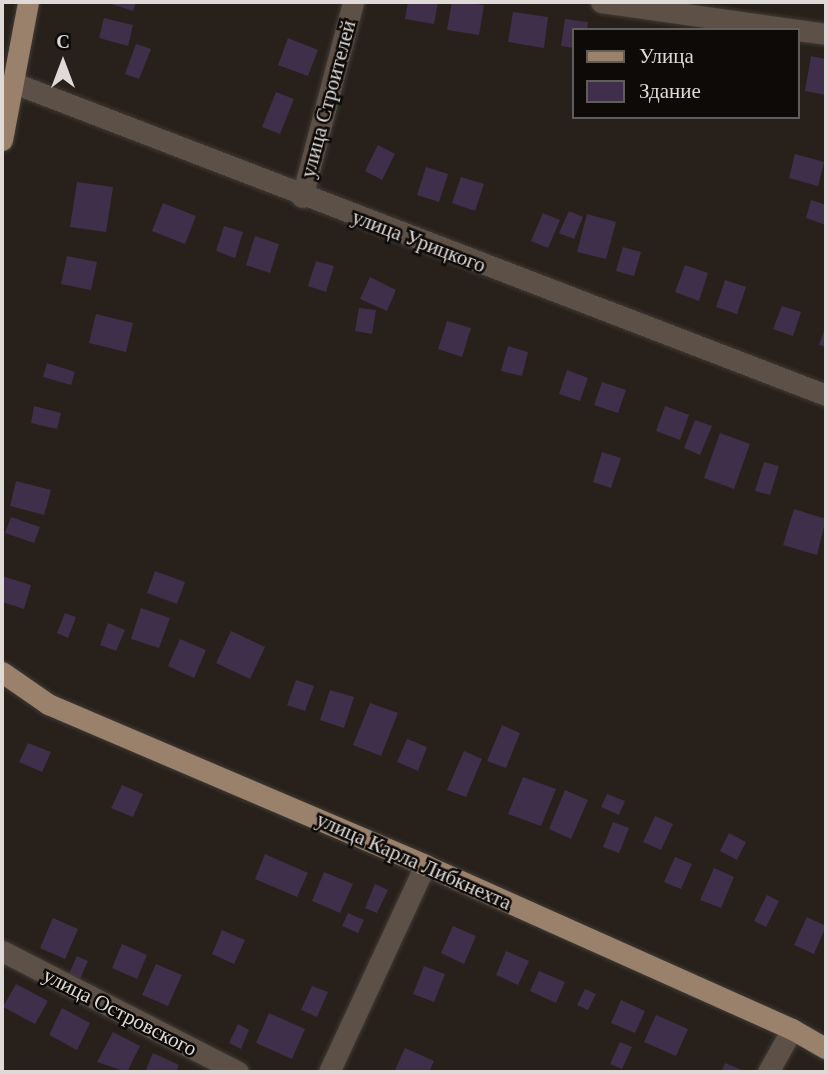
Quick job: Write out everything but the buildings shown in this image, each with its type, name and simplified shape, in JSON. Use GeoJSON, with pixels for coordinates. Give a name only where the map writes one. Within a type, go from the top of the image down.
{"type":"FeatureCollection","features":[{"type":"Feature","properties":{"kind":"main road"},"geometry":{"type":"LineString","coordinates":[[2,139],[28,2]]}},
{"type":"Feature","properties":{"kind":"main road","name":"улица Карла Либкнехта"},"geometry":{"type":"LineString","coordinates":[[2,672],[48,704],[425,864],[792,1029],[826,1049]]}},
{"type":"Feature","properties":{"kind":"street","name":"улица Строителей"},"geometry":{"type":"LineString","coordinates":[[302,197],[353,2]]}},
{"type":"Feature","properties":{"kind":"street"},"geometry":{"type":"LineString","coordinates":[[609,2],[784,28]]}},
{"type":"Feature","properties":{"kind":"street"},"geometry":{"type":"LineString","coordinates":[[800,30],[826,34]]}},
{"type":"Feature","properties":{"kind":"street","name":"улица Урицкого"},"geometry":{"type":"LineString","coordinates":[[14,83],[302,197],[826,395]]}},
{"type":"Feature","properties":{"kind":"street"},"geometry":{"type":"LineString","coordinates":[[329,1072],[425,864]]}},
{"type":"Feature","properties":{"kind":"street","name":"улица Островского"},"geometry":{"type":"LineString","coordinates":[[2,951],[238,1072]]}},
{"type":"Feature","properties":{"kind":"street"},"geometry":{"type":"LineString","coordinates":[[768,1072],[792,1029]]}}]}
